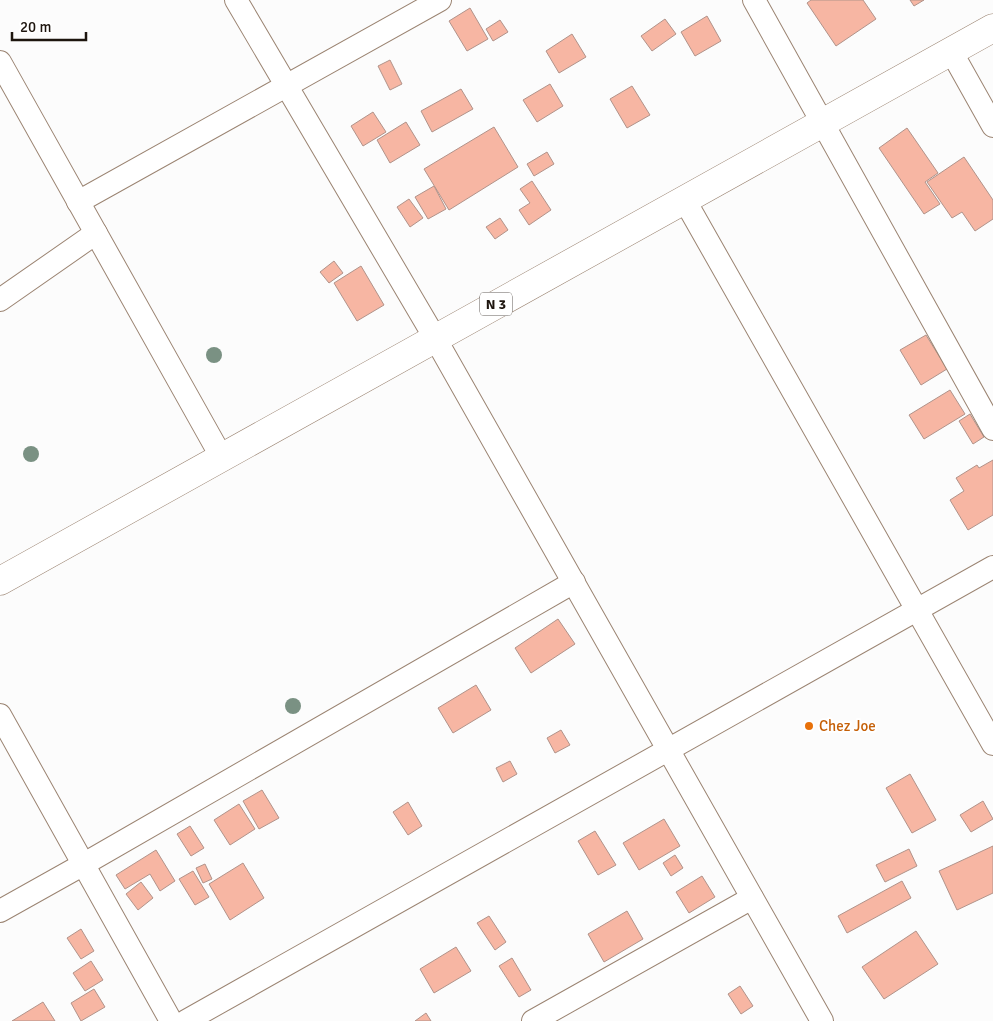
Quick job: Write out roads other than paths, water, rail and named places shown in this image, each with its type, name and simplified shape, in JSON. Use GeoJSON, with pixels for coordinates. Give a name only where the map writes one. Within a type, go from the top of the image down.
{"type":"FeatureCollection","features":[{"type":"Feature","properties":{"kind":"main road","name":"N 3"},"geometry":{"type":"LineString","coordinates":[[0,581],[993,28]]}},
{"type":"Feature","properties":{"kind":"street"},"geometry":{"type":"LineString","coordinates":[[236,0],[435,338],[822,1021]]}},
{"type":"Feature","properties":{"kind":"street"},"geometry":{"type":"LineString","coordinates":[[78,202],[438,0]]}},
{"type":"Feature","properties":{"kind":"street"},"geometry":{"type":"LineString","coordinates":[[754,0],[993,429]]}},
{"type":"Feature","properties":{"kind":"street"},"geometry":{"type":"LineString","coordinates":[[951,51],[993,126]]}},
{"type":"Feature","properties":{"kind":"street"},"geometry":{"type":"LineString","coordinates":[[0,62],[222,458]]}},
{"type":"Feature","properties":{"kind":"street"},"geometry":{"type":"LineString","coordinates":[[684,200],[993,744]]}},
{"type":"Feature","properties":{"kind":"street"},"geometry":{"type":"LineString","coordinates":[[0,300],[96,233]]}},
{"type":"Feature","properties":{"kind":"street"},"geometry":{"type":"LineString","coordinates":[[186,1021],[993,567]]}},
{"type":"Feature","properties":{"kind":"street"},"geometry":{"type":"LineString","coordinates":[[0,911],[574,582]]}},
{"type":"Feature","properties":{"kind":"street"},"geometry":{"type":"LineString","coordinates":[[0,716],[171,1021]]}},
{"type":"Feature","properties":{"kind":"street"},"geometry":{"type":"LineString","coordinates":[[537,1020],[752,898]]}},
{"type":"Feature","properties":{"kind":"place","name":"Chez Joe"},"geometry":{"type":"Point","coordinates":[809,726]}}]}
